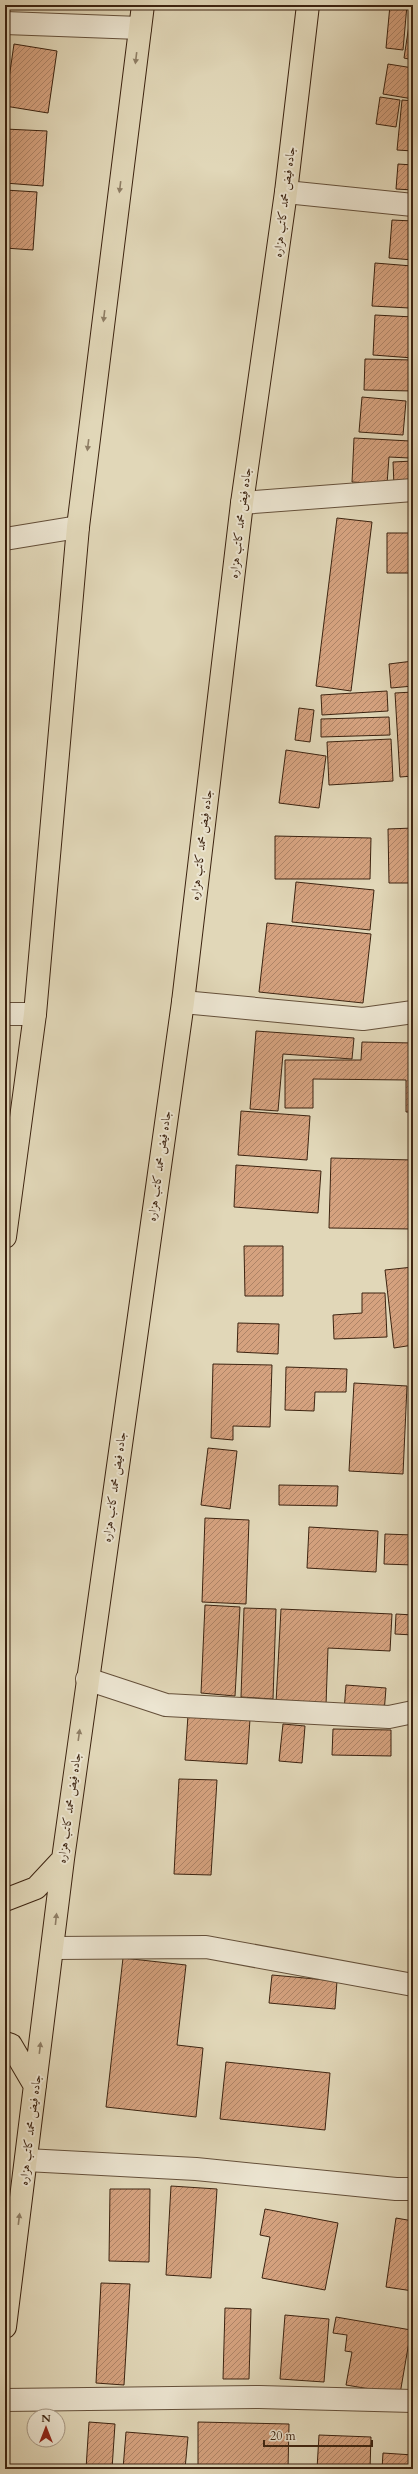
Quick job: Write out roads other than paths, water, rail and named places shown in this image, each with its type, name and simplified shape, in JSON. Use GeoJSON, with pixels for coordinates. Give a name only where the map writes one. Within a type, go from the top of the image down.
{"type":"FeatureCollection","features":[{"type":"Feature","properties":{"kind":"main road"},"geometry":{"type":"LineString","coordinates":[[5,1238],[35,1014],[78,527],[142,5]]}},
{"type":"Feature","properties":{"kind":"main road","name":"جاده فیض محمد کاتب هزاره"},"geometry":{"type":"LineString","coordinates":[[5,2327],[53,1948],[62,1859],[183,1002],[242,503],[286,192],[308,5]]}},
{"type":"Feature","properties":{"kind":"main road"},"geometry":{"type":"LineString","coordinates":[[5,1900],[36,1888],[62,1859]]}},
{"type":"Feature","properties":{"kind":"main road"},"geometry":{"type":"LineString","coordinates":[[5,2043],[11,2045],[35,2086]]}},
{"type":"Feature","properties":{"kind":"street"},"geometry":{"type":"LineString","coordinates":[[5,22],[140,28]]}},
{"type":"Feature","properties":{"kind":"street"},"geometry":{"type":"LineString","coordinates":[[286,192],[413,205]]}},
{"type":"Feature","properties":{"kind":"street"},"geometry":{"type":"LineString","coordinates":[[242,503],[413,490]]}},
{"type":"Feature","properties":{"kind":"street"},"geometry":{"type":"LineString","coordinates":[[5,539],[78,527]]}},
{"type":"Feature","properties":{"kind":"street"},"geometry":{"type":"LineString","coordinates":[[183,1002],[363,1019],[413,1012]]}},
{"type":"Feature","properties":{"kind":"street"},"geometry":{"type":"LineString","coordinates":[[5,1014],[35,1014]]}},
{"type":"Feature","properties":{"kind":"street"},"geometry":{"type":"LineString","coordinates":[[87,1679],[166,1705],[389,1716],[413,1712]]}},
{"type":"Feature","properties":{"kind":"street"},"geometry":{"type":"LineString","coordinates":[[53,1948],[206,1947],[413,1985]]}},
{"type":"Feature","properties":{"kind":"street"},"geometry":{"type":"LineString","coordinates":[[26,2160],[196,2168],[396,2189],[413,2189]]}},
{"type":"Feature","properties":{"kind":"street"},"geometry":{"type":"LineString","coordinates":[[5,2400],[259,2397],[413,2401]]}}]}
